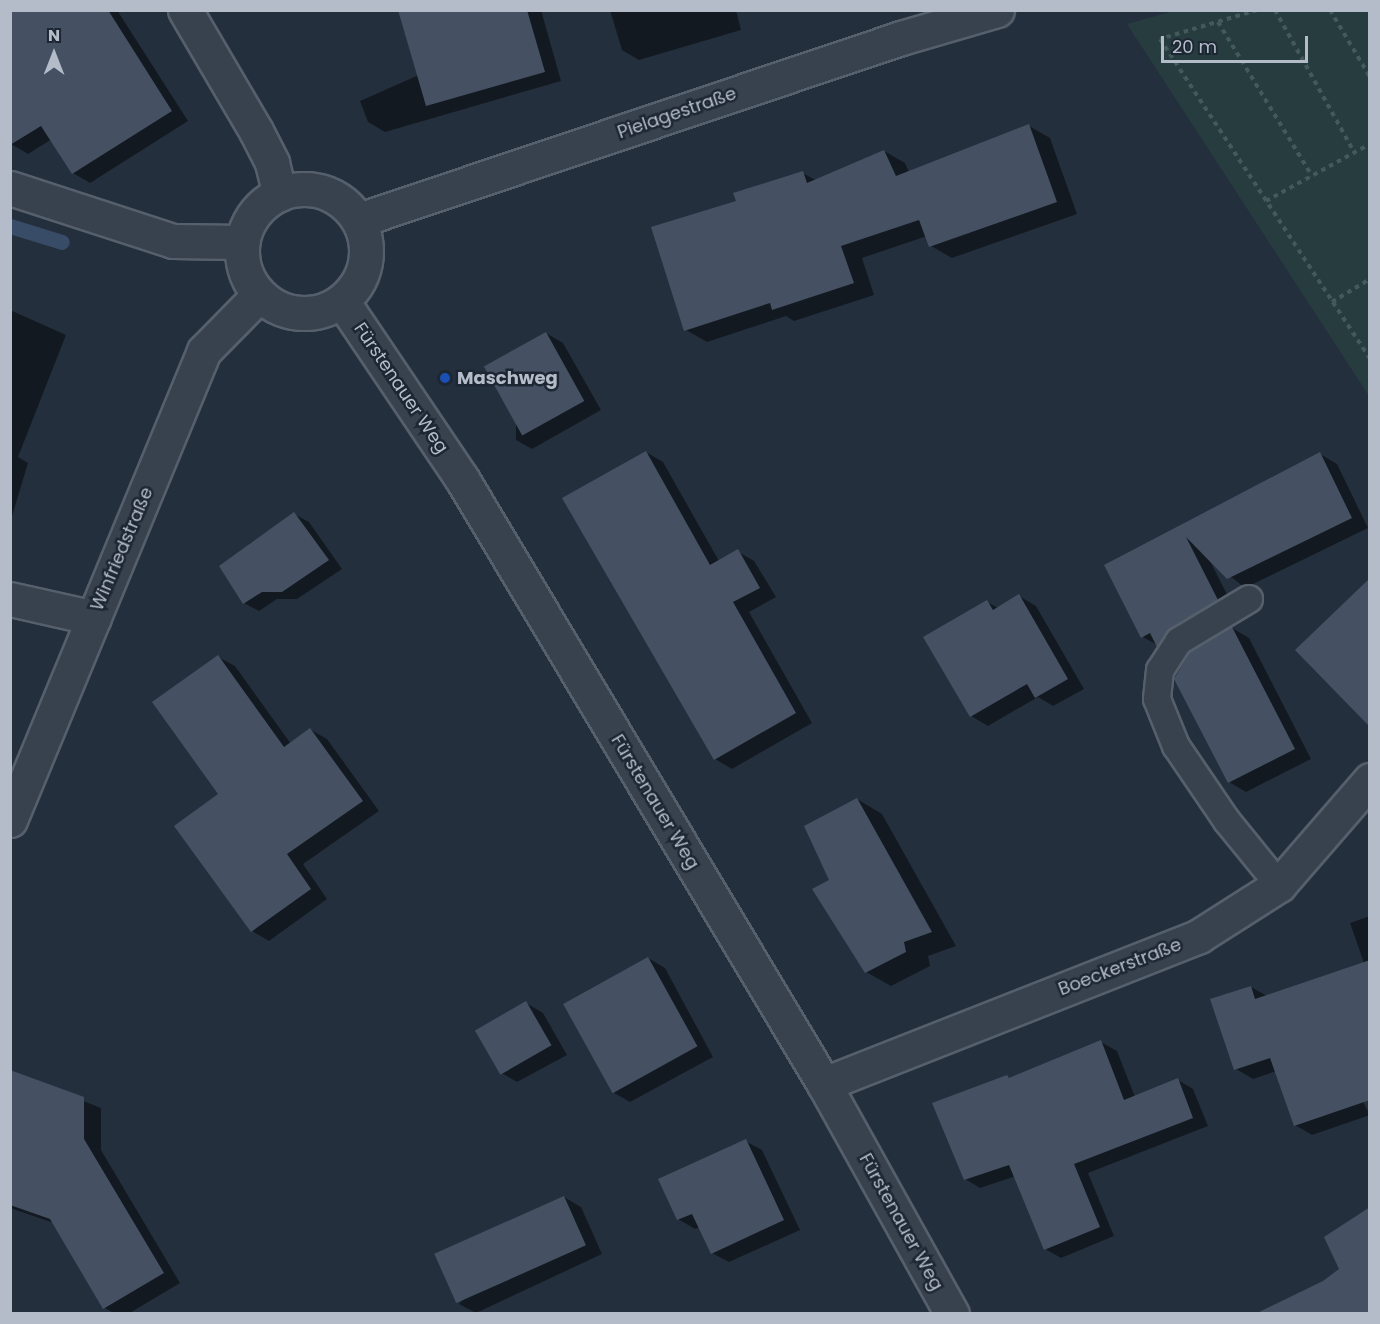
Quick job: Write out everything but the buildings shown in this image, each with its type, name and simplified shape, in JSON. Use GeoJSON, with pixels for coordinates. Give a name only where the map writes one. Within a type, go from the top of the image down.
{"type":"FeatureCollection","features":[{"type":"Feature","properties":{"kind":"street"},"geometry":{"type":"LineString","coordinates":[[184,10],[256,132],[272,163],[280,194]]}},
{"type":"Feature","properties":{"kind":"street","name":"Pielagestraße"},"geometry":{"type":"LineString","coordinates":[[359,220],[950,17],[997,10]]}},
{"type":"Feature","properties":{"kind":"street"},"geometry":{"type":"LineString","coordinates":[[10,188],[173,242],[242,242]]}},
{"type":"Feature","properties":{"kind":"street"},"geometry":{"type":"LineString","coordinates":[[312,189],[331,194],[359,220],[366,237],[366,264],[355,289],[342,301],[326,310],[290,313],[259,295],[248,279],[242,242],[248,223],[259,208],[280,194],[312,189]]}},
{"type":"Feature","properties":{"kind":"street","name":"Winfriedstraße"},"geometry":{"type":"LineString","coordinates":[[10,820],[204,351],[259,295]]}},
{"type":"Feature","properties":{"kind":"street","name":"Fürstenauer Weg"},"geometry":{"type":"LineString","coordinates":[[342,301],[462,479],[824,1084],[952,1314]]}},
{"type":"Feature","properties":{"kind":"street"},"geometry":{"type":"LineString","coordinates":[[10,599],[94,618]]}},
{"type":"Feature","properties":{"kind":"street","name":"Boeckerstraße"},"geometry":{"type":"LineString","coordinates":[[824,1084],[1199,936],[1279,885],[1370,780]]}},
{"type":"Feature","properties":{"kind":"lane"},"geometry":{"type":"LineString","coordinates":[[1249,599],[1179,641],[1160,670],[1157,699],[1176,746],[1227,821],[1279,885]]}},
{"type":"Feature","properties":{"kind":"path"},"geometry":{"type":"LineString","coordinates":[[1257,10],[1160,39],[1370,359]]}},
{"type":"Feature","properties":{"kind":"path"},"geometry":{"type":"LineString","coordinates":[[1275,10],[1354,152]]}},
{"type":"Feature","properties":{"kind":"path"},"geometry":{"type":"LineString","coordinates":[[1330,10],[1370,77]]}},
{"type":"Feature","properties":{"kind":"path"},"geometry":{"type":"LineString","coordinates":[[1218,22],[1312,176]]}},
{"type":"Feature","properties":{"kind":"path"},"geometry":{"type":"LineString","coordinates":[[1266,201],[1370,144]]}},
{"type":"Feature","properties":{"kind":"path"},"geometry":{"type":"LineString","coordinates":[[1332,302],[1370,279]]}},
{"type":"Feature","properties":{"kind":"green space"},"geometry":{"type":"Polygon","coordinates":[[[1177,10],[1369,11],[1369,396],[1127,24],[1177,10]]]}},
{"type":"Feature","properties":{"kind":"waterway"},"geometry":{"type":"LineString","coordinates":[[10,226],[62,242]]}},
{"type":"Feature","properties":{"kind":"place","name":"Maschweg"},"geometry":{"type":"Point","coordinates":[445,378]}}]}
